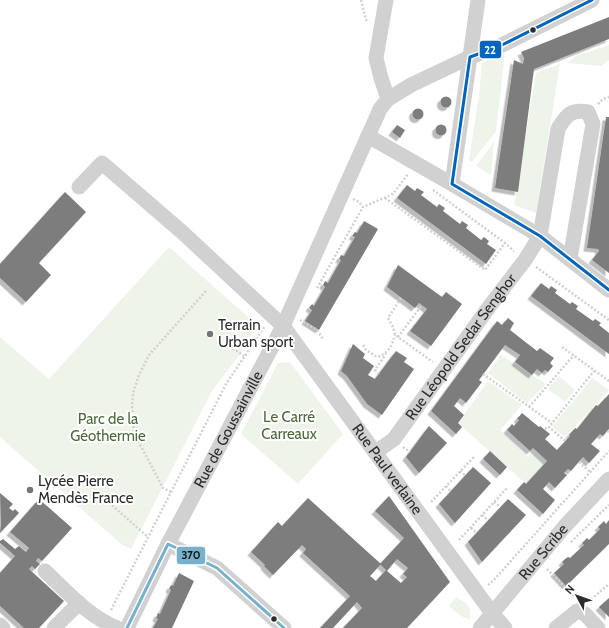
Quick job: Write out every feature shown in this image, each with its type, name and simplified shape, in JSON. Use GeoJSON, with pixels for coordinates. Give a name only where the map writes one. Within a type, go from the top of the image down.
{"type":"FeatureCollection","features":[{"type":"Feature","properties":{"kind":"street"},"geometry":{"type":"LineString","coordinates":[[386,0],[376,58],[388,99],[411,85],[470,57],[498,47],[592,0]]}},
{"type":"Feature","properties":{"kind":"street"},"geometry":{"type":"LineString","coordinates":[[452,184],[478,0]]}},
{"type":"Feature","properties":{"kind":"street"},"geometry":{"type":"LineString","coordinates":[[470,57],[494,39],[575,0]]}},
{"type":"Feature","properties":{"kind":"street","name":"Rue de Goussainville"},"geometry":{"type":"LineString","coordinates":[[127,628],[279,321],[293,304],[380,109],[388,99]]}},
{"type":"Feature","properties":{"kind":"street"},"geometry":{"type":"LineString","coordinates":[[540,236],[558,129],[566,116],[580,110],[588,112],[593,124],[570,259]]}},
{"type":"Feature","properties":{"kind":"street"},"geometry":{"type":"LineString","coordinates":[[368,136],[540,236],[609,290]]}},
{"type":"Feature","properties":{"kind":"street","name":"Rue Paul verlaine"},"geometry":{"type":"LineString","coordinates":[[79,187],[102,163],[182,232],[279,321],[492,613],[505,628]]}},
{"type":"Feature","properties":{"kind":"street","name":"Rue Léopold Sedar Senghor"},"geometry":{"type":"LineString","coordinates":[[376,452],[394,439],[525,260],[540,236]]}},
{"type":"Feature","properties":{"kind":"street","name":"Rue Scribe"},"geometry":{"type":"LineString","coordinates":[[480,628],[565,526],[609,479]]}},
{"type":"Feature","properties":{"kind":"street"},"geometry":{"type":"LineString","coordinates":[[168,544],[217,568],[284,628]]}},
{"type":"Feature","properties":{"kind":"street"},"geometry":{"type":"LineString","coordinates":[[44,571],[87,611],[111,625]]}},
{"type":"Feature","properties":{"kind":"street"},"geometry":{"type":"LineString","coordinates":[[54,628],[79,603]]}},
{"type":"Feature","properties":{"kind":"street"},"geometry":{"type":"LineString","coordinates":[[556,628],[580,609],[598,628]]}},
{"type":"Feature","properties":{"kind":"street"},"geometry":{"type":"LineString","coordinates":[[0,625],[3,628]]}},
{"type":"Feature","properties":{"kind":"path"},"geometry":{"type":"LineString","coordinates":[[316,289],[363,207],[393,194],[415,163]]}},
{"type":"Feature","properties":{"kind":"path"},"geometry":{"type":"LineString","coordinates":[[428,187],[505,243],[525,260],[609,320]]}},
{"type":"Feature","properties":{"kind":"path"},"geometry":{"type":"LineString","coordinates":[[384,198],[485,270],[505,243]]}},
{"type":"Feature","properties":{"kind":"path"},"geometry":{"type":"LineString","coordinates":[[171,492],[163,488],[134,433],[132,407],[133,393],[139,375],[149,354],[206,291]]}},
{"type":"Feature","properties":{"kind":"path"},"geometry":{"type":"LineString","coordinates":[[401,298],[388,318],[396,336],[444,369]]}},
{"type":"Feature","properties":{"kind":"path"},"geometry":{"type":"LineString","coordinates":[[293,304],[304,309],[299,320],[317,330],[323,339]]}},
{"type":"Feature","properties":{"kind":"path"},"geometry":{"type":"LineString","coordinates":[[379,374],[375,370],[396,336],[422,305]]}},
{"type":"Feature","properties":{"kind":"path"},"geometry":{"type":"LineString","coordinates":[[111,625],[148,537],[226,384],[263,328],[279,321]]}},
{"type":"Feature","properties":{"kind":"path"},"geometry":{"type":"LineString","coordinates":[[226,344],[244,356]]}},
{"type":"Feature","properties":{"kind":"path"},"geometry":{"type":"LineString","coordinates":[[363,345],[366,350],[377,357],[387,352]]}},
{"type":"Feature","properties":{"kind":"path"},"geometry":{"type":"LineString","coordinates":[[562,347],[609,381]]}},
{"type":"Feature","properties":{"kind":"path"},"geometry":{"type":"LineString","coordinates":[[529,407],[574,355]]}},
{"type":"Feature","properties":{"kind":"path"},"geometry":{"type":"LineString","coordinates":[[545,429],[549,427],[594,371]]}},
{"type":"Feature","properties":{"kind":"path"},"geometry":{"type":"LineString","coordinates":[[483,374],[552,423]]}},
{"type":"Feature","properties":{"kind":"path"},"geometry":{"type":"LineString","coordinates":[[549,427],[565,441]]}},
{"type":"Feature","properties":{"kind":"path"},"geometry":{"type":"LineString","coordinates":[[478,592],[493,581],[609,451]]}},
{"type":"Feature","properties":{"kind":"path"},"geometry":{"type":"LineString","coordinates":[[431,502],[474,457]]}},
{"type":"Feature","properties":{"kind":"path"},"geometry":{"type":"LineString","coordinates":[[579,462],[590,472]]}},
{"type":"Feature","properties":{"kind":"path"},"geometry":{"type":"LineString","coordinates":[[460,471],[466,476]]}},
{"type":"Feature","properties":{"kind":"path"},"geometry":{"type":"LineString","coordinates":[[446,486],[451,492]]}},
{"type":"Feature","properties":{"kind":"path"},"geometry":{"type":"LineString","coordinates":[[459,540],[507,488]]}},
{"type":"Feature","properties":{"kind":"path"},"geometry":{"type":"LineString","coordinates":[[106,500],[148,537]]}},
{"type":"Feature","properties":{"kind":"path"},"geometry":{"type":"LineString","coordinates":[[494,502],[500,508]]}},
{"type":"Feature","properties":{"kind":"path"},"geometry":{"type":"LineString","coordinates":[[566,547],[609,505]]}},
{"type":"Feature","properties":{"kind":"path"},"geometry":{"type":"LineString","coordinates":[[482,515],[488,520]]}},
{"type":"Feature","properties":{"kind":"path"},"geometry":{"type":"LineString","coordinates":[[471,528],[477,533]]}},
{"type":"Feature","properties":{"kind":"path"},"geometry":{"type":"LineString","coordinates":[[547,566],[548,570],[580,609],[609,584]]}},
{"type":"Feature","properties":{"kind":"green space"},"geometry":{"type":"Polygon","coordinates":[[[609,45],[609,60],[601,66],[567,63],[576,56],[609,45]]]}},
{"type":"Feature","properties":{"kind":"green space"},"geometry":{"type":"Polygon","coordinates":[[[505,53],[496,131],[472,162],[469,160],[479,95],[482,63],[505,53]]]}},
{"type":"Feature","properties":{"kind":"green space"},"geometry":{"type":"Polygon","coordinates":[[[560,64],[536,213],[514,205],[536,73],[560,64]]]}},
{"type":"Feature","properties":{"kind":"green space"},"geometry":{"type":"Polygon","coordinates":[[[494,142],[491,175],[476,166],[494,142]]]}},
{"type":"Feature","properties":{"kind":"green space","name":"Parc de la Géothermie"},"geometry":{"type":"Polygon","coordinates":[[[169,247],[256,324],[241,353],[212,391],[131,549],[121,544],[0,437],[0,337],[49,379],[169,247]]]}},
{"type":"Feature","properties":{"kind":"green space"},"geometry":{"type":"Polygon","coordinates":[[[501,355],[546,384],[527,403],[488,373],[501,355]]]}},
{"type":"Feature","properties":{"kind":"green space","name":"Le Carré Carreaux"},"geometry":{"type":"Polygon","coordinates":[[[290,362],[343,434],[298,484],[241,434],[278,363],[290,362]]]}},
{"type":"Feature","properties":{"kind":"green space"},"geometry":{"type":"Polygon","coordinates":[[[559,376],[575,390],[565,402],[548,389],[559,376]]]}},
{"type":"Feature","properties":{"kind":"green space"},"geometry":{"type":"Polygon","coordinates":[[[592,378],[609,390],[565,437],[552,427],[592,378]]]}},
{"type":"Feature","properties":{"kind":"green space"},"geometry":{"type":"Polygon","coordinates":[[[488,381],[522,405],[500,430],[528,457],[532,453],[544,464],[526,484],[458,423],[488,381]]]}},
{"type":"Feature","properties":{"kind":"green space"},"geometry":{"type":"Polygon","coordinates":[[[456,597],[468,606],[470,611],[470,620],[461,616],[449,606],[456,597]]]}},
{"type":"Feature","properties":{"kind":"building"},"geometry":{"type":"Polygon","coordinates":[[[609,17],[609,39],[534,69],[518,192],[495,188],[514,60],[523,64],[524,58],[521,52],[609,17]]]}},
{"type":"Feature","properties":{"kind":"building"},"geometry":{"type":"Polygon","coordinates":[[[444,97],[448,97],[450,98],[450,106],[444,107],[441,104],[441,100],[444,97]]]}},
{"type":"Feature","properties":{"kind":"building"},"geometry":{"type":"Polygon","coordinates":[[[418,108],[422,110],[424,114],[422,118],[418,120],[414,118],[412,114],[414,110],[418,108]]]}},
{"type":"Feature","properties":{"kind":"building"},"geometry":{"type":"Polygon","coordinates":[[[606,117],[609,117],[609,273],[592,260],[599,251],[598,249],[587,248],[606,117]]]}},
{"type":"Feature","properties":{"kind":"building"},"geometry":{"type":"Polygon","coordinates":[[[441,124],[445,126],[447,130],[445,134],[441,136],[437,134],[435,130],[437,126],[441,124]]]}},
{"type":"Feature","properties":{"kind":"building"},"geometry":{"type":"Polygon","coordinates":[[[397,125],[405,130],[400,138],[392,132],[397,125]]]}},
{"type":"Feature","properties":{"kind":"building"},"geometry":{"type":"Polygon","coordinates":[[[407,185],[415,191],[417,188],[424,192],[421,195],[437,207],[439,204],[445,208],[443,211],[460,224],[462,221],[468,225],[466,228],[481,240],[484,237],[489,241],[487,244],[496,250],[486,264],[397,198],[407,185]]]}},
{"type":"Feature","properties":{"kind":"building"},"geometry":{"type":"Polygon","coordinates":[[[65,192],[86,212],[39,263],[51,275],[26,302],[0,278],[0,264],[65,192]]]}},
{"type":"Feature","properties":{"kind":"building"},"geometry":{"type":"Polygon","coordinates":[[[364,221],[378,229],[319,330],[305,321],[312,310],[309,308],[312,304],[314,306],[325,287],[323,285],[325,281],[328,283],[341,260],[339,259],[341,255],[344,256],[355,237],[352,236],[355,232],[357,233],[364,221]]]}},
{"type":"Feature","properties":{"kind":"building"},"geometry":{"type":"Polygon","coordinates":[[[398,265],[442,297],[446,292],[462,304],[431,346],[410,331],[427,309],[419,303],[415,308],[387,287],[398,265]]]}},
{"type":"Feature","properties":{"kind":"building"},"geometry":{"type":"Polygon","coordinates":[[[541,283],[549,289],[551,286],[557,290],[555,293],[570,304],[572,302],[578,306],[576,309],[593,321],[595,319],[601,323],[599,325],[609,333],[609,354],[531,296],[541,283]]]}},
{"type":"Feature","properties":{"kind":"building"},"geometry":{"type":"Polygon","coordinates":[[[508,318],[514,323],[510,330],[537,351],[540,348],[554,358],[550,363],[553,366],[548,372],[545,370],[542,373],[537,369],[532,375],[515,362],[520,355],[505,345],[479,380],[482,382],[466,403],[460,398],[454,406],[464,415],[458,423],[462,427],[456,434],[431,411],[497,321],[502,325],[508,318]]]}},
{"type":"Feature","properties":{"kind":"building"},"geometry":{"type":"Polygon","coordinates":[[[353,344],[365,354],[363,358],[374,366],[368,375],[375,379],[396,351],[407,358],[404,362],[414,369],[382,415],[367,404],[347,376],[341,371],[353,344]]]}},
{"type":"Feature","properties":{"kind":"building"},"geometry":{"type":"Polygon","coordinates":[[[609,394],[609,429],[603,436],[600,434],[591,444],[600,451],[589,463],[583,457],[571,471],[568,469],[564,473],[567,475],[555,488],[549,482],[543,489],[555,500],[543,514],[517,490],[524,482],[526,484],[547,461],[533,448],[530,451],[507,430],[512,424],[514,426],[522,413],[550,434],[545,439],[557,450],[575,428],[577,429],[596,405],[598,406],[609,394]]]}},
{"type":"Feature","properties":{"kind":"building"},"geometry":{"type":"Polygon","coordinates":[[[429,426],[447,443],[419,473],[406,457],[429,426]]]}},
{"type":"Feature","properties":{"kind":"building"},"geometry":{"type":"Polygon","coordinates":[[[490,451],[507,467],[500,475],[483,459],[490,451]]]}},
{"type":"Feature","properties":{"kind":"building"},"geometry":{"type":"Polygon","coordinates":[[[473,467],[491,483],[455,523],[439,504],[473,467]]]}},
{"type":"Feature","properties":{"kind":"building"},"geometry":{"type":"Polygon","coordinates":[[[0,493],[13,504],[9,508],[13,511],[15,509],[19,513],[0,533],[1,524],[0,493]]]}},
{"type":"Feature","properties":{"kind":"building"},"geometry":{"type":"Polygon","coordinates":[[[389,496],[450,582],[407,628],[343,628],[362,608],[357,602],[333,628],[320,628],[350,596],[303,553],[306,549],[302,545],[273,575],[251,552],[278,522],[282,526],[308,498],[380,564],[404,538],[375,511],[389,496]],[[397,559],[387,571],[401,583],[407,577],[403,574],[408,568],[397,559]],[[381,565],[370,576],[376,581],[386,570],[381,565]]]}},
{"type":"Feature","properties":{"kind":"building"},"geometry":{"type":"Polygon","coordinates":[[[39,499],[72,528],[42,561],[38,558],[36,561],[40,564],[35,569],[32,566],[29,569],[64,601],[39,628],[24,628],[0,606],[0,573],[15,556],[0,543],[0,541],[3,539],[15,549],[19,546],[26,552],[29,548],[10,532],[39,499]]]}},
{"type":"Feature","properties":{"kind":"building"},"geometry":{"type":"Polygon","coordinates":[[[508,499],[526,515],[482,562],[468,542],[508,499]]]}},
{"type":"Feature","properties":{"kind":"building"},"geometry":{"type":"Polygon","coordinates":[[[609,520],[609,544],[566,586],[554,573],[564,564],[562,562],[565,559],[568,557],[570,558],[584,545],[582,543],[587,538],[589,540],[600,529],[598,527],[604,521],[606,524],[609,520]]]}},
{"type":"Feature","properties":{"kind":"building"},"geometry":{"type":"Polygon","coordinates":[[[179,573],[194,581],[172,628],[153,628],[158,619],[156,618],[158,613],[160,614],[171,590],[169,589],[171,585],[173,586],[179,573]]]}},
{"type":"Feature","properties":{"kind":"building"},"geometry":{"type":"Polygon","coordinates":[[[609,598],[609,617],[599,607],[609,598]]]}},
{"type":"Feature","properties":{"kind":"transit line","name":"22"},"geometry":{"type":"LineString","coordinates":[[592,0],[498,47],[470,57],[452,184],[540,236],[609,290]]}},
{"type":"Feature","properties":{"kind":"transit line","name":"370"},"geometry":{"type":"LineString","coordinates":[[127,628],[168,544],[217,568],[284,628]]}},
{"type":"Feature","properties":{"kind":"place","name":"Terrain Urban sport"},"geometry":{"type":"Point","coordinates":[210,334]}},
{"type":"Feature","properties":{"kind":"place","name":"Lycée Pierre Mendès France"},"geometry":{"type":"Point","coordinates":[30,490]}}]}
